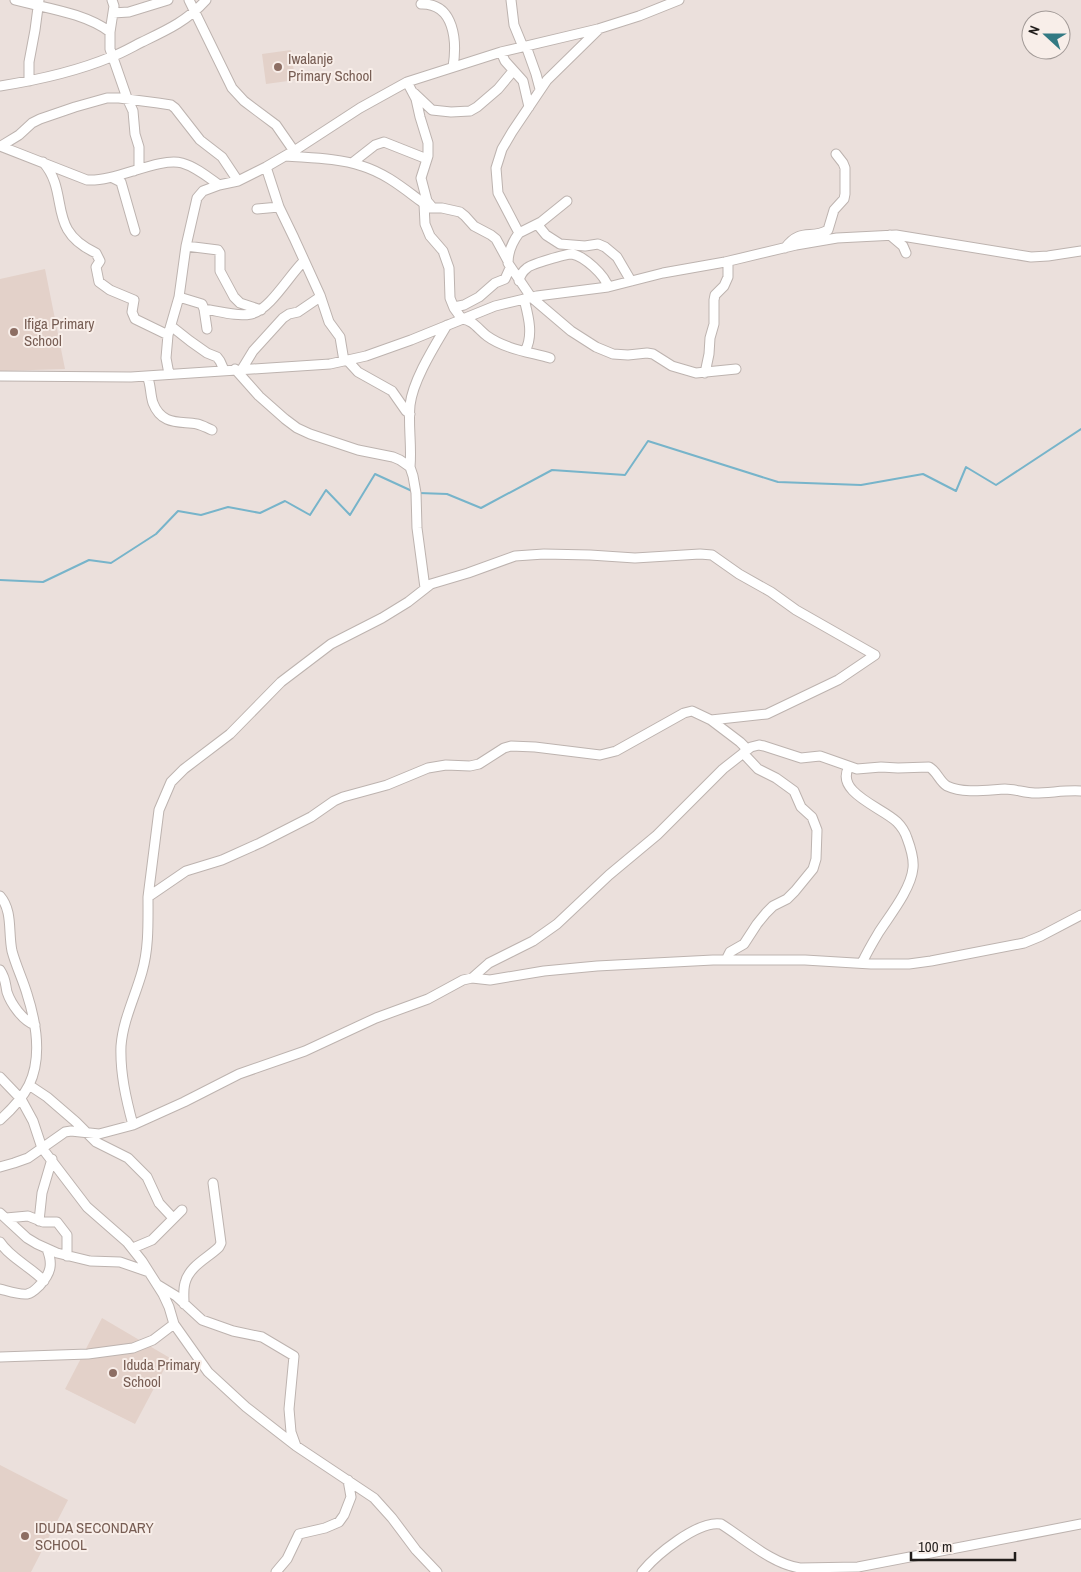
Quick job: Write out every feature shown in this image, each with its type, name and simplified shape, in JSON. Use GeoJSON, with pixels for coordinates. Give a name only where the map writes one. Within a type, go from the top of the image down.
{"type":"FeatureCollection","features":[{"type":"Feature","properties":{"kind":"street"},"geometry":{"type":"LineString","coordinates":[[15,0],[38,3],[79,17],[110,32]]}},
{"type":"Feature","properties":{"kind":"street"},"geometry":{"type":"LineString","coordinates":[[112,0],[114,6],[110,32],[110,49],[133,111],[135,134],[139,148],[139,168],[134,171]]}},
{"type":"Feature","properties":{"kind":"street"},"geometry":{"type":"LineString","coordinates":[[113,12],[129,12],[168,0]]}},
{"type":"Feature","properties":{"kind":"street"},"geometry":{"type":"LineString","coordinates":[[184,0],[194,13]]}},
{"type":"Feature","properties":{"kind":"street"},"geometry":{"type":"LineString","coordinates":[[189,0],[227,80],[236,93],[249,105],[271,120],[282,132],[294,151]]}},
{"type":"Feature","properties":{"kind":"street"},"geometry":{"type":"LineString","coordinates":[[0,86],[71,71],[112,57],[174,27],[194,13],[206,0]]}},
{"type":"Feature","properties":{"kind":"street"},"geometry":{"type":"LineString","coordinates":[[511,0],[514,25],[525,47],[540,89]]}},
{"type":"Feature","properties":{"kind":"street"},"geometry":{"type":"LineString","coordinates":[[169,374],[166,358],[170,331],[179,297],[186,246],[198,197],[203,191],[238,181],[266,167],[360,108],[407,82],[501,52],[598,29],[639,16],[679,0]]}},
{"type":"Feature","properties":{"kind":"street"},"geometry":{"type":"LineString","coordinates":[[29,81],[29,62],[38,3]]}},
{"type":"Feature","properties":{"kind":"street"},"geometry":{"type":"LineString","coordinates":[[421,4],[430,4],[437,7],[446,17],[455,40],[453,67]]}},
{"type":"Feature","properties":{"kind":"street"},"geometry":{"type":"LineString","coordinates":[[519,233],[515,222],[498,193],[496,168],[502,149],[547,80],[598,29]]}},
{"type":"Feature","properties":{"kind":"street"},"geometry":{"type":"LineString","coordinates":[[501,52],[505,61],[523,82],[529,107]]}},
{"type":"Feature","properties":{"kind":"street"},"geometry":{"type":"LineString","coordinates":[[407,82],[414,93],[432,110],[470,111],[498,89],[513,71]]}},
{"type":"Feature","properties":{"kind":"street"},"geometry":{"type":"LineString","coordinates":[[414,93],[429,152],[420,178],[428,208],[424,218],[430,236],[443,251],[448,268],[450,298],[454,307],[462,318],[468,319],[487,336],[504,346],[550,358]]}},
{"type":"Feature","properties":{"kind":"street"},"geometry":{"type":"LineString","coordinates":[[1,146],[19,135],[32,123],[59,112],[106,98],[127,98],[164,103],[173,106],[200,140],[222,157],[238,181]]}},
{"type":"Feature","properties":{"kind":"street"},"geometry":{"type":"LineString","coordinates":[[352,163],[375,144],[384,142],[427,159]]}},
{"type":"Feature","properties":{"kind":"street"},"geometry":{"type":"LineString","coordinates":[[1,146],[87,180],[113,178],[163,164],[180,163],[199,171],[219,185]]}},
{"type":"Feature","properties":{"kind":"street"},"geometry":{"type":"LineString","coordinates":[[785,248],[796,238],[807,234],[823,233],[828,230],[834,210],[844,199],[845,194],[844,163],[836,154]]}},
{"type":"Feature","properties":{"kind":"street"},"geometry":{"type":"LineString","coordinates":[[285,156],[352,163],[370,168],[392,180],[428,208],[460,212],[474,226],[496,239],[527,298],[530,336],[524,351]]}},
{"type":"Feature","properties":{"kind":"street"},"geometry":{"type":"LineString","coordinates":[[43,162],[53,178],[66,228],[78,243],[96,253],[100,260],[96,267],[99,282],[110,290],[134,300],[132,312],[135,319],[170,331],[190,341],[217,357],[224,370]]}},
{"type":"Feature","properties":{"kind":"street"},"geometry":{"type":"LineString","coordinates":[[266,167],[279,208],[320,297],[329,322],[340,337],[346,360],[358,372],[392,391],[410,414]]}},
{"type":"Feature","properties":{"kind":"street"},"geometry":{"type":"LineString","coordinates":[[113,178],[121,182],[135,231]]}},
{"type":"Feature","properties":{"kind":"street"},"geometry":{"type":"LineString","coordinates":[[454,307],[464,305],[479,297],[495,283],[505,278],[513,243],[519,233],[537,224],[568,201]]}},
{"type":"Feature","properties":{"kind":"street"},"geometry":{"type":"LineString","coordinates":[[257,209],[279,208]]}},
{"type":"Feature","properties":{"kind":"street"},"geometry":{"type":"LineString","coordinates":[[537,224],[546,235],[560,244],[585,246],[598,244],[605,247],[616,257],[631,281]]}},
{"type":"Feature","properties":{"kind":"street"},"geometry":{"type":"LineString","coordinates":[[890,234],[904,246],[906,253]]}},
{"type":"Feature","properties":{"kind":"street"},"geometry":{"type":"LineString","coordinates":[[0,376],[132,377],[306,366],[346,360],[366,356],[411,340],[495,306],[527,298],[608,286],[663,273],[728,262],[830,238],[890,234],[1031,257],[1081,252]]}},
{"type":"Feature","properties":{"kind":"street"},"geometry":{"type":"LineString","coordinates":[[186,246],[218,250],[220,253],[220,271],[234,297],[240,302],[261,310]]}},
{"type":"Feature","properties":{"kind":"street"},"geometry":{"type":"LineString","coordinates":[[519,281],[523,272],[531,265],[567,254],[573,254],[589,262],[607,280],[608,286]]}},
{"type":"Feature","properties":{"kind":"street"},"geometry":{"type":"LineString","coordinates":[[204,309],[245,315],[256,313],[283,287],[304,261]]}},
{"type":"Feature","properties":{"kind":"street"},"geometry":{"type":"LineString","coordinates":[[705,373],[714,324],[715,295],[724,286],[728,277],[728,262]]}},
{"type":"Feature","properties":{"kind":"street"},"geometry":{"type":"LineString","coordinates":[[179,297],[199,302],[204,309],[207,329]]}},
{"type":"Feature","properties":{"kind":"street"},"geometry":{"type":"LineString","coordinates":[[239,369],[283,318],[298,312],[320,297]]}},
{"type":"Feature","properties":{"kind":"street"},"geometry":{"type":"LineString","coordinates":[[527,298],[571,331],[605,352],[654,354],[680,370],[696,373],[736,369]]}},
{"type":"Feature","properties":{"kind":"street"},"geometry":{"type":"LineString","coordinates":[[425,588],[417,528],[416,493],[410,467],[411,400],[417,382],[447,325]]}},
{"type":"Feature","properties":{"kind":"street"},"geometry":{"type":"LineString","coordinates":[[239,369],[259,396],[297,428],[358,450],[392,457],[410,467]]}},
{"type":"Feature","properties":{"kind":"street"},"geometry":{"type":"LineString","coordinates":[[147,376],[153,402],[163,416],[178,423],[198,424],[212,430]]}},
{"type":"Feature","properties":{"kind":"street"},"geometry":{"type":"LineString","coordinates":[[133,1125],[123,1079],[121,1063],[122,1044],[129,1008],[144,963],[147,942],[148,896],[159,810],[170,782],[230,734],[281,682],[311,658],[339,639],[393,612],[425,588],[441,581],[522,555],[590,554],[635,558],[707,554],[717,558],[739,574],[771,592],[807,617],[875,655],[838,680],[771,712],[762,715],[711,720]]}},
{"type":"Feature","properties":{"kind":"street"},"geometry":{"type":"LineString","coordinates":[[148,896],[186,871],[222,860],[312,818],[334,801],[387,785],[428,768],[446,764],[470,766],[479,764],[504,748],[511,746],[600,755],[607,754],[616,751],[684,713],[692,711],[711,720],[740,742],[754,766],[794,791],[801,807],[812,817],[817,830],[816,860],[813,869],[801,882],[796,891],[766,913],[746,941],[730,952],[726,960]]}},
{"type":"Feature","properties":{"kind":"street"},"geometry":{"type":"LineString","coordinates":[[472,978],[489,964],[533,942],[557,924],[609,875],[657,835],[718,773],[745,751],[756,746],[764,746],[801,758],[820,756],[863,770],[881,767],[929,767],[933,769],[946,785],[966,790],[1006,789],[1034,793],[1066,790],[1081,791]]}},
{"type":"Feature","properties":{"kind":"street"},"geometry":{"type":"LineString","coordinates":[[849,767],[845,777],[847,784],[852,790],[891,816],[903,828],[908,839],[913,867],[899,903],[874,940],[862,963]]}},
{"type":"Feature","properties":{"kind":"street"},"geometry":{"type":"LineString","coordinates":[[0,896],[8,910],[12,951],[31,1006],[35,1025],[36,1056],[29,1085],[21,1099],[0,1120]]}},
{"type":"Feature","properties":{"kind":"street"},"geometry":{"type":"LineString","coordinates":[[0,1166],[28,1158],[65,1132],[100,1134],[133,1125],[184,1102],[236,1075],[305,1051],[376,1018],[428,999],[463,980],[472,978],[490,980],[544,971],[598,966],[726,960],[805,960],[908,964],[1024,943],[1042,936],[1081,915]]}},
{"type":"Feature","properties":{"kind":"street"},"geometry":{"type":"LineString","coordinates":[[0,970],[6,979],[9,996],[18,1012],[35,1025]]}},
{"type":"Feature","properties":{"kind":"street"},"geometry":{"type":"LineString","coordinates":[[0,1077],[21,1099],[33,1121],[42,1148],[91,1210],[133,1248],[163,1294],[174,1324],[196,1358],[220,1384],[257,1416],[296,1446],[380,1503],[416,1550],[437,1572]]}},
{"type":"Feature","properties":{"kind":"street"},"geometry":{"type":"LineString","coordinates":[[29,1085],[47,1096],[96,1142],[119,1152],[134,1163],[147,1177],[159,1203],[173,1218]]}},
{"type":"Feature","properties":{"kind":"street"},"geometry":{"type":"LineString","coordinates":[[0,1088],[10,1087]]}},
{"type":"Feature","properties":{"kind":"street"},"geometry":{"type":"LineString","coordinates":[[39,1221],[42,1193],[52,1159]]}},
{"type":"Feature","properties":{"kind":"street"},"geometry":{"type":"LineString","coordinates":[[184,1304],[184,1289],[187,1278],[197,1265],[219,1247],[220,1243],[214,1183]]}},
{"type":"Feature","properties":{"kind":"street"},"geometry":{"type":"LineString","coordinates":[[133,1248],[152,1240],[182,1210]]}},
{"type":"Feature","properties":{"kind":"street"},"geometry":{"type":"LineString","coordinates":[[3,1216],[28,1216],[39,1221],[52,1221],[60,1224],[67,1235],[68,1256]]}},
{"type":"Feature","properties":{"kind":"street"},"geometry":{"type":"LineString","coordinates":[[3,1216],[27,1238],[47,1249],[97,1262],[120,1262],[149,1272]]}},
{"type":"Feature","properties":{"kind":"street"},"geometry":{"type":"LineString","coordinates":[[0,1242],[7,1251],[36,1272],[44,1281]]}},
{"type":"Feature","properties":{"kind":"street"},"geometry":{"type":"LineString","coordinates":[[0,1289],[22,1294],[29,1294],[34,1291],[48,1277],[51,1260],[47,1249]]}},
{"type":"Feature","properties":{"kind":"street"},"geometry":{"type":"LineString","coordinates":[[156,1284],[171,1292],[206,1322],[262,1337],[294,1356],[289,1408],[291,1432],[296,1446]]}},
{"type":"Feature","properties":{"kind":"street"},"geometry":{"type":"LineString","coordinates":[[0,1357],[88,1354],[133,1348],[153,1340],[174,1324]]}},
{"type":"Feature","properties":{"kind":"street"},"geometry":{"type":"LineString","coordinates":[[276,1572],[287,1559],[300,1534],[334,1526],[342,1518],[351,1496],[348,1480]]}},
{"type":"Feature","properties":{"kind":"street"},"geometry":{"type":"LineString","coordinates":[[642,1572],[656,1557],[680,1540],[703,1527],[716,1523],[722,1524],[772,1559],[790,1567],[800,1568],[858,1567],[1081,1524]]}},
{"type":"Feature","properties":{"kind":"shaded area","name":"Iwalanje Primary School"},"geometry":{"type":"Polygon","coordinates":[[[291,50],[295,80],[266,84],[262,54],[291,50]]]}},
{"type":"Feature","properties":{"kind":"shaded area"},"geometry":{"type":"Polygon","coordinates":[[[45,269],[65,369],[0,371],[0,279],[45,269]]]}},
{"type":"Feature","properties":{"kind":"shaded area"},"geometry":{"type":"Polygon","coordinates":[[[102,1318],[170,1358],[135,1424],[65,1389],[102,1318]]]}},
{"type":"Feature","properties":{"kind":"shaded area","name":"IDUDA SECONDARY SCHOOL"},"geometry":{"type":"Polygon","coordinates":[[[0,1465],[68,1500],[31,1572],[0,1572],[0,1465]]]}},
{"type":"Feature","properties":{"kind":"waterway"},"geometry":{"type":"LineString","coordinates":[[419,493],[447,494],[481,508],[552,470],[625,475],[648,441],[778,482],[861,485],[923,474],[956,491],[966,467],[996,485],[1081,429]]}},
{"type":"Feature","properties":{"kind":"waterway"},"geometry":{"type":"LineString","coordinates":[[0,580],[43,582],[89,560],[111,563],[156,534],[178,511],[201,515],[228,507],[260,513],[285,501],[310,515],[326,490],[350,515],[375,474],[412,491]]}},
{"type":"Feature","properties":{"kind":"place","name":"Iwalanje Primary School"},"geometry":{"type":"Point","coordinates":[278,67]}},
{"type":"Feature","properties":{"kind":"place","name":"Ifiga Primary School"},"geometry":{"type":"Point","coordinates":[14,332]}},
{"type":"Feature","properties":{"kind":"place","name":"Iduda Primary School"},"geometry":{"type":"Point","coordinates":[113,1373]}},
{"type":"Feature","properties":{"kind":"place","name":"IDUDA SECONDARY SCHOOL"},"geometry":{"type":"Point","coordinates":[25,1536]}}]}
